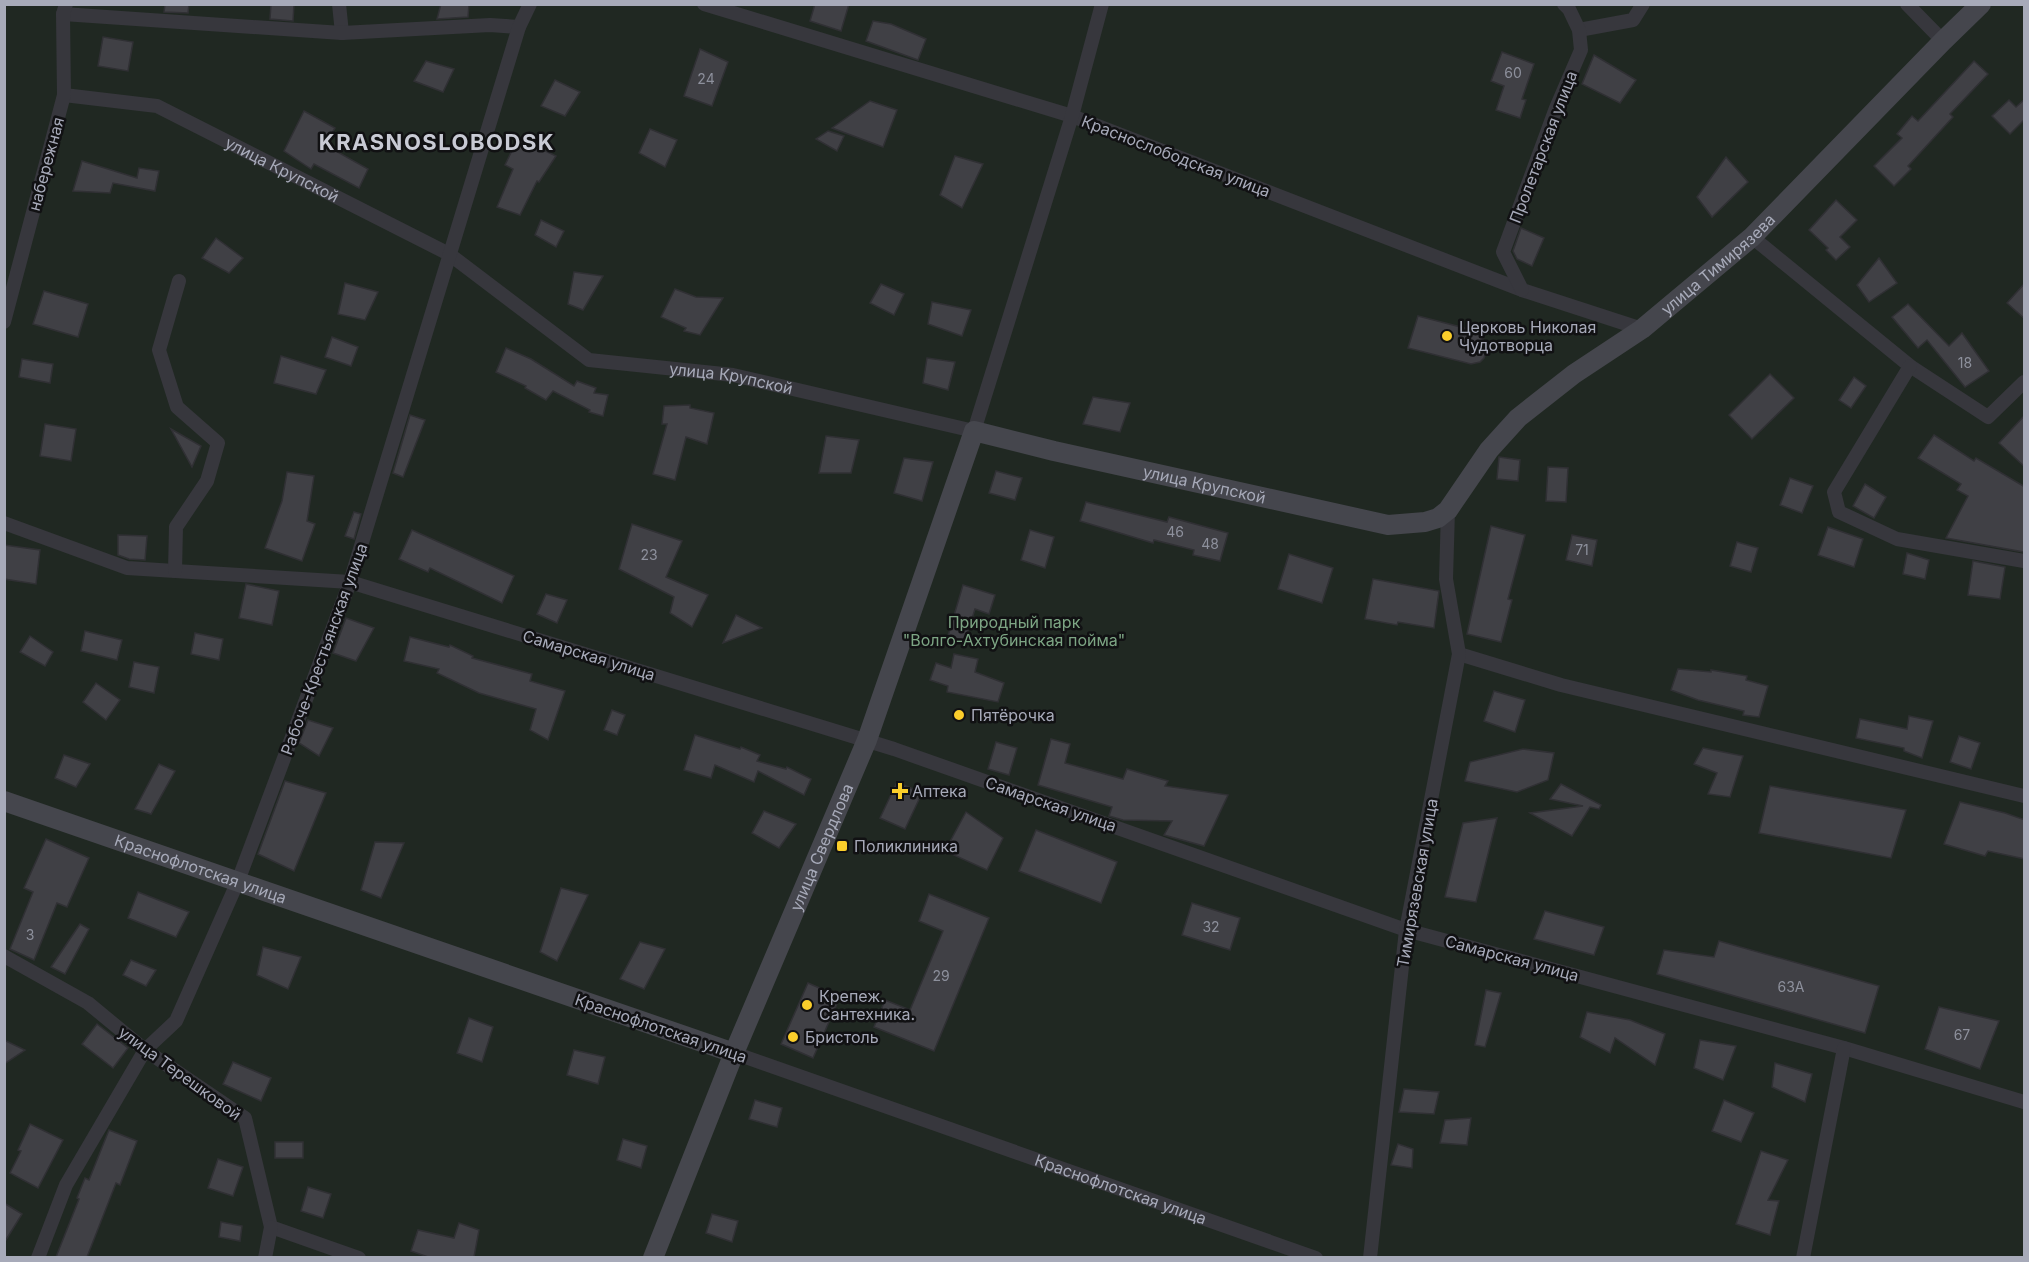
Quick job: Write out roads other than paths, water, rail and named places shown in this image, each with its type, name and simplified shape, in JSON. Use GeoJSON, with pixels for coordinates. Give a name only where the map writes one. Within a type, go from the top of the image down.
{"type":"FeatureCollection","features":[{"type":"Feature","properties":{"kind":"street"},"geometry":{"type":"LineString","coordinates":[[339,4],[342,33]]}},
{"type":"Feature","properties":{"kind":"street","name":"Рабоче-Крестьянская улица"},"geometry":{"type":"LineString","coordinates":[[38,1257],[66,1185],[145,1050],[176,1021],[238,881],[350,582],[519,27],[530,4]]}},
{"type":"Feature","properties":{"kind":"street","name":"Краснослободская улица"},"geometry":{"type":"LineString","coordinates":[[704,4],[1072,116],[1522,290],[1642,329]]}},
{"type":"Feature","properties":{"kind":"street"},"geometry":{"type":"LineString","coordinates":[[974,431],[1072,116],[1102,4]]}},
{"type":"Feature","properties":{"kind":"street"},"geometry":{"type":"LineString","coordinates":[[1564,4],[1569,9],[1579,30],[1632,20],[1643,4]]}},
{"type":"Feature","properties":{"kind":"street"},"geometry":{"type":"LineString","coordinates":[[1907,4],[1943,41]]}},
{"type":"Feature","properties":{"kind":"street","name":"улица Тимирязева"},"geometry":{"type":"LineString","coordinates":[[1448,510],[1489,450],[1518,418],[1574,374],[1642,329],[1752,237],[1981,4]]}},
{"type":"Feature","properties":{"kind":"street"},"geometry":{"type":"LineString","coordinates":[[64,9],[342,33],[490,25],[519,27]]}},
{"type":"Feature","properties":{"kind":"street","name":"набережная"},"geometry":{"type":"LineString","coordinates":[[4,322],[64,95],[64,9]]}},
{"type":"Feature","properties":{"kind":"street","name":"Пролетарская улица"},"geometry":{"type":"LineString","coordinates":[[1522,290],[1503,252],[1556,108],[1581,50],[1579,30]]}},
{"type":"Feature","properties":{"kind":"street","name":"улица Крупской"},"geometry":{"type":"LineString","coordinates":[[64,95],[157,106],[449,254],[589,360],[733,375],[1054,451],[1388,525],[1425,522],[1438,518],[1448,510]]}},
{"type":"Feature","properties":{"kind":"street"},"geometry":{"type":"LineString","coordinates":[[1752,237],[1910,366],[1988,417],[2025,382]]}},
{"type":"Feature","properties":{"kind":"street"},"geometry":{"type":"LineString","coordinates":[[174,571],[176,527],[207,481],[218,443],[177,407],[159,350],[179,281]]}},
{"type":"Feature","properties":{"kind":"street"},"geometry":{"type":"LineString","coordinates":[[1910,366],[1834,492],[1839,512],[1897,539],[2025,561]]}},
{"type":"Feature","properties":{"kind":"street","name":"улица Свердлова"},"geometry":{"type":"LineString","coordinates":[[653,1257],[734,1053],[867,740],[974,431]]}},
{"type":"Feature","properties":{"kind":"street","name":"Тимирязевская улица"},"geometry":{"type":"LineString","coordinates":[[1370,1257],[1406,930],[1459,654],[1446,579],[1448,510]]}},
{"type":"Feature","properties":{"kind":"street","name":"Самарская улица"},"geometry":{"type":"LineString","coordinates":[[4,523],[127,568],[350,582],[867,740],[1406,930],[1844,1048],[2025,1102]]}},
{"type":"Feature","properties":{"kind":"street"},"geometry":{"type":"LineString","coordinates":[[1459,654],[1561,686],[2025,796]]}},
{"type":"Feature","properties":{"kind":"street","name":"Краснофлотская улица"},"geometry":{"type":"LineString","coordinates":[[4,801],[1316,1257]]}},
{"type":"Feature","properties":{"kind":"street","name":"улица Терешковой"},"geometry":{"type":"LineString","coordinates":[[4,956],[88,1003],[145,1050],[245,1118],[271,1227]]}},
{"type":"Feature","properties":{"kind":"street"},"geometry":{"type":"LineString","coordinates":[[1803,1257],[1844,1048]]}},
{"type":"Feature","properties":{"kind":"street"},"geometry":{"type":"LineString","coordinates":[[265,1257],[271,1227],[359,1257]]}},
{"type":"Feature","properties":{"kind":"place","name":"Церковь Николая Чудотворца"},"geometry":{"type":"Point","coordinates":[1447,336]}},
{"type":"Feature","properties":{"kind":"place","name":"Пятёрочка"},"geometry":{"type":"Point","coordinates":[959,715]}},
{"type":"Feature","properties":{"kind":"place","name":"Аптека"},"geometry":{"type":"Point","coordinates":[900,791]}},
{"type":"Feature","properties":{"kind":"place","name":"Поликлиника"},"geometry":{"type":"Point","coordinates":[842,846]}},
{"type":"Feature","properties":{"kind":"place","name":"Крепеж. Сантехника."},"geometry":{"type":"Point","coordinates":[807,1005]}},
{"type":"Feature","properties":{"kind":"place","name":"Бристоль"},"geometry":{"type":"Point","coordinates":[793,1037]}},
{"type":"Feature","properties":{"kind":"district","name":"KRASNOSLOBODSK"},"geometry":{"type":"Point","coordinates":[437,142]}},
{"type":"Feature","properties":{"kind":"park label","name":"Природный парк \"Волго-Ахтубинская пойма\""},"geometry":{"type":"Point","coordinates":[1014,631]}}]}
